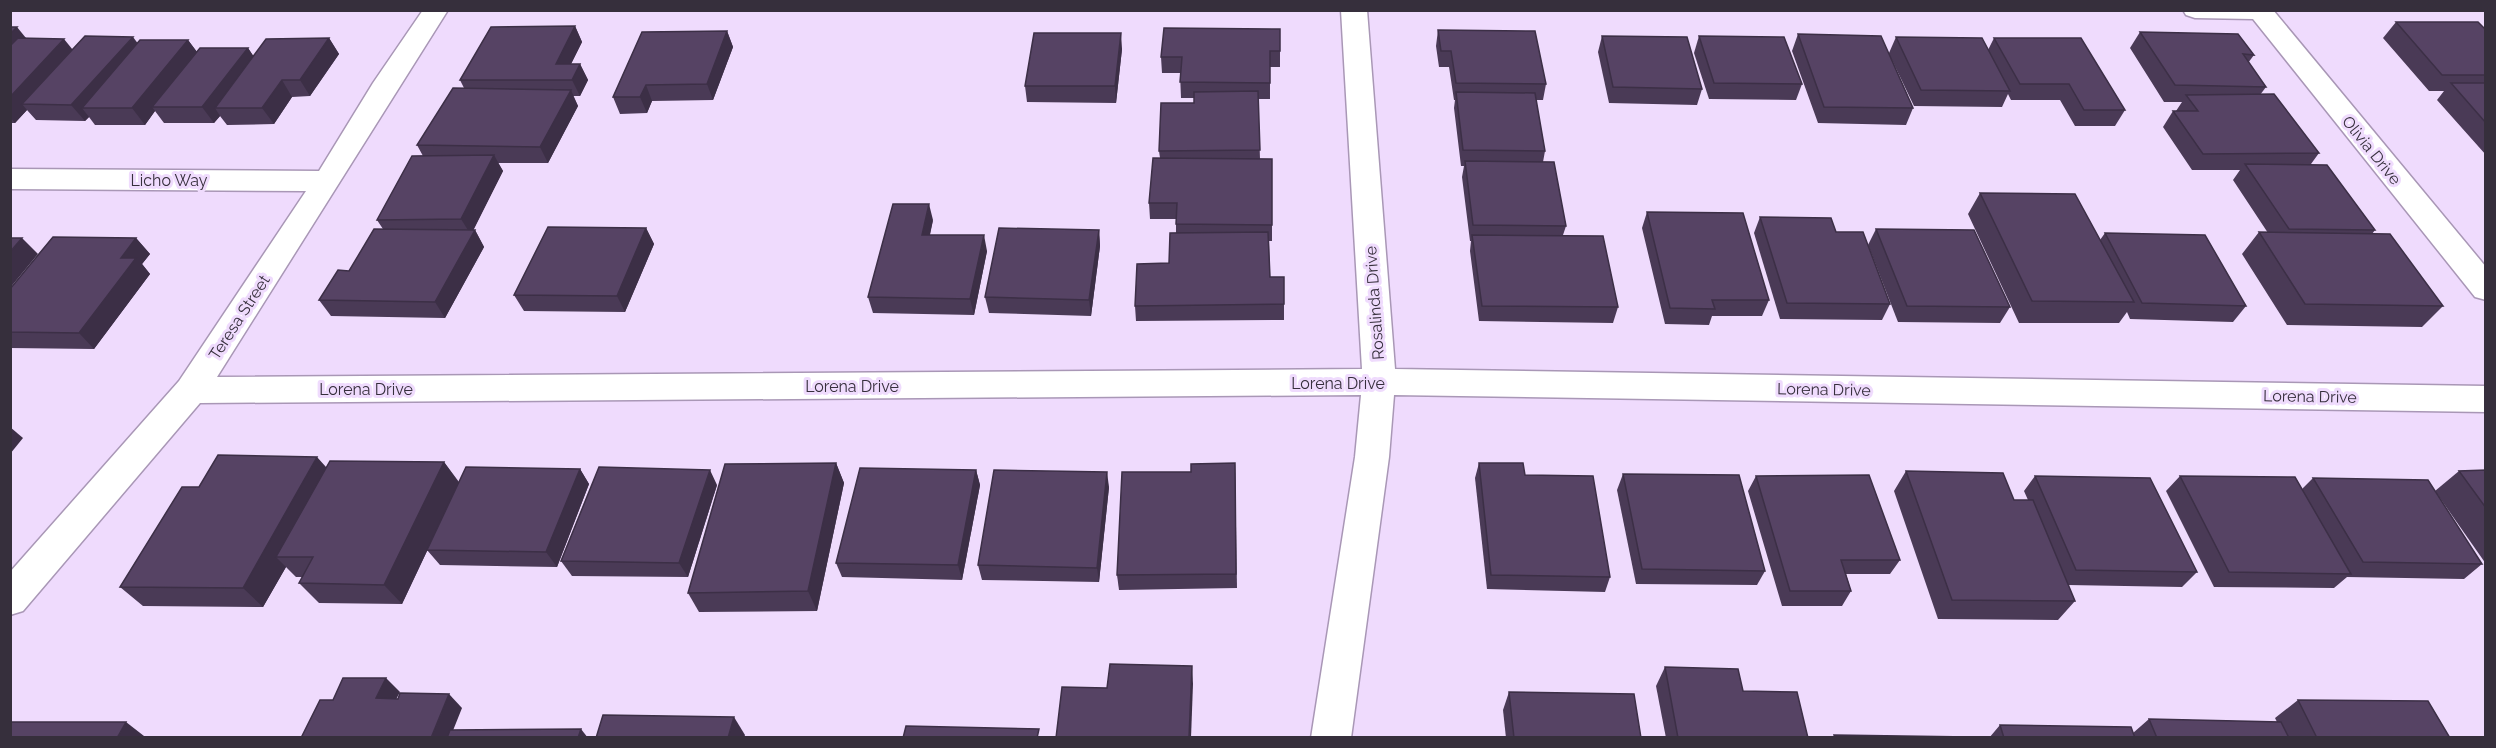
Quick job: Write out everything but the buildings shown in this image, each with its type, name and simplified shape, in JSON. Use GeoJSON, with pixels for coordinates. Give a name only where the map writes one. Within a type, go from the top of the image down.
{"type":"FeatureCollection","features":[{"type":"Feature","properties":{"kind":"street","name":"Teresa Street"},"geometry":{"type":"LineString","coordinates":[[10,599],[191,390],[436,10]]}},
{"type":"Feature","properties":{"kind":"street","name":"Rosalinda Drive"},"geometry":{"type":"LineString","coordinates":[[1331,738],[1371,457],[1379,382],[1354,10]]}},
{"type":"Feature","properties":{"kind":"street"},"geometry":{"type":"LineString","coordinates":[[2195,10],[2260,11]]}},
{"type":"Feature","properties":{"kind":"street","name":"Olivia Drive"},"geometry":{"type":"LineString","coordinates":[[2260,11],[2486,289]]}},
{"type":"Feature","properties":{"kind":"street","name":"Licho Way"},"geometry":{"type":"LineString","coordinates":[[10,179],[327,181]]}},
{"type":"Feature","properties":{"kind":"street","name":"Lorena Drive"},"geometry":{"type":"LineString","coordinates":[[191,390],[1379,382],[2486,399]]}}]}
